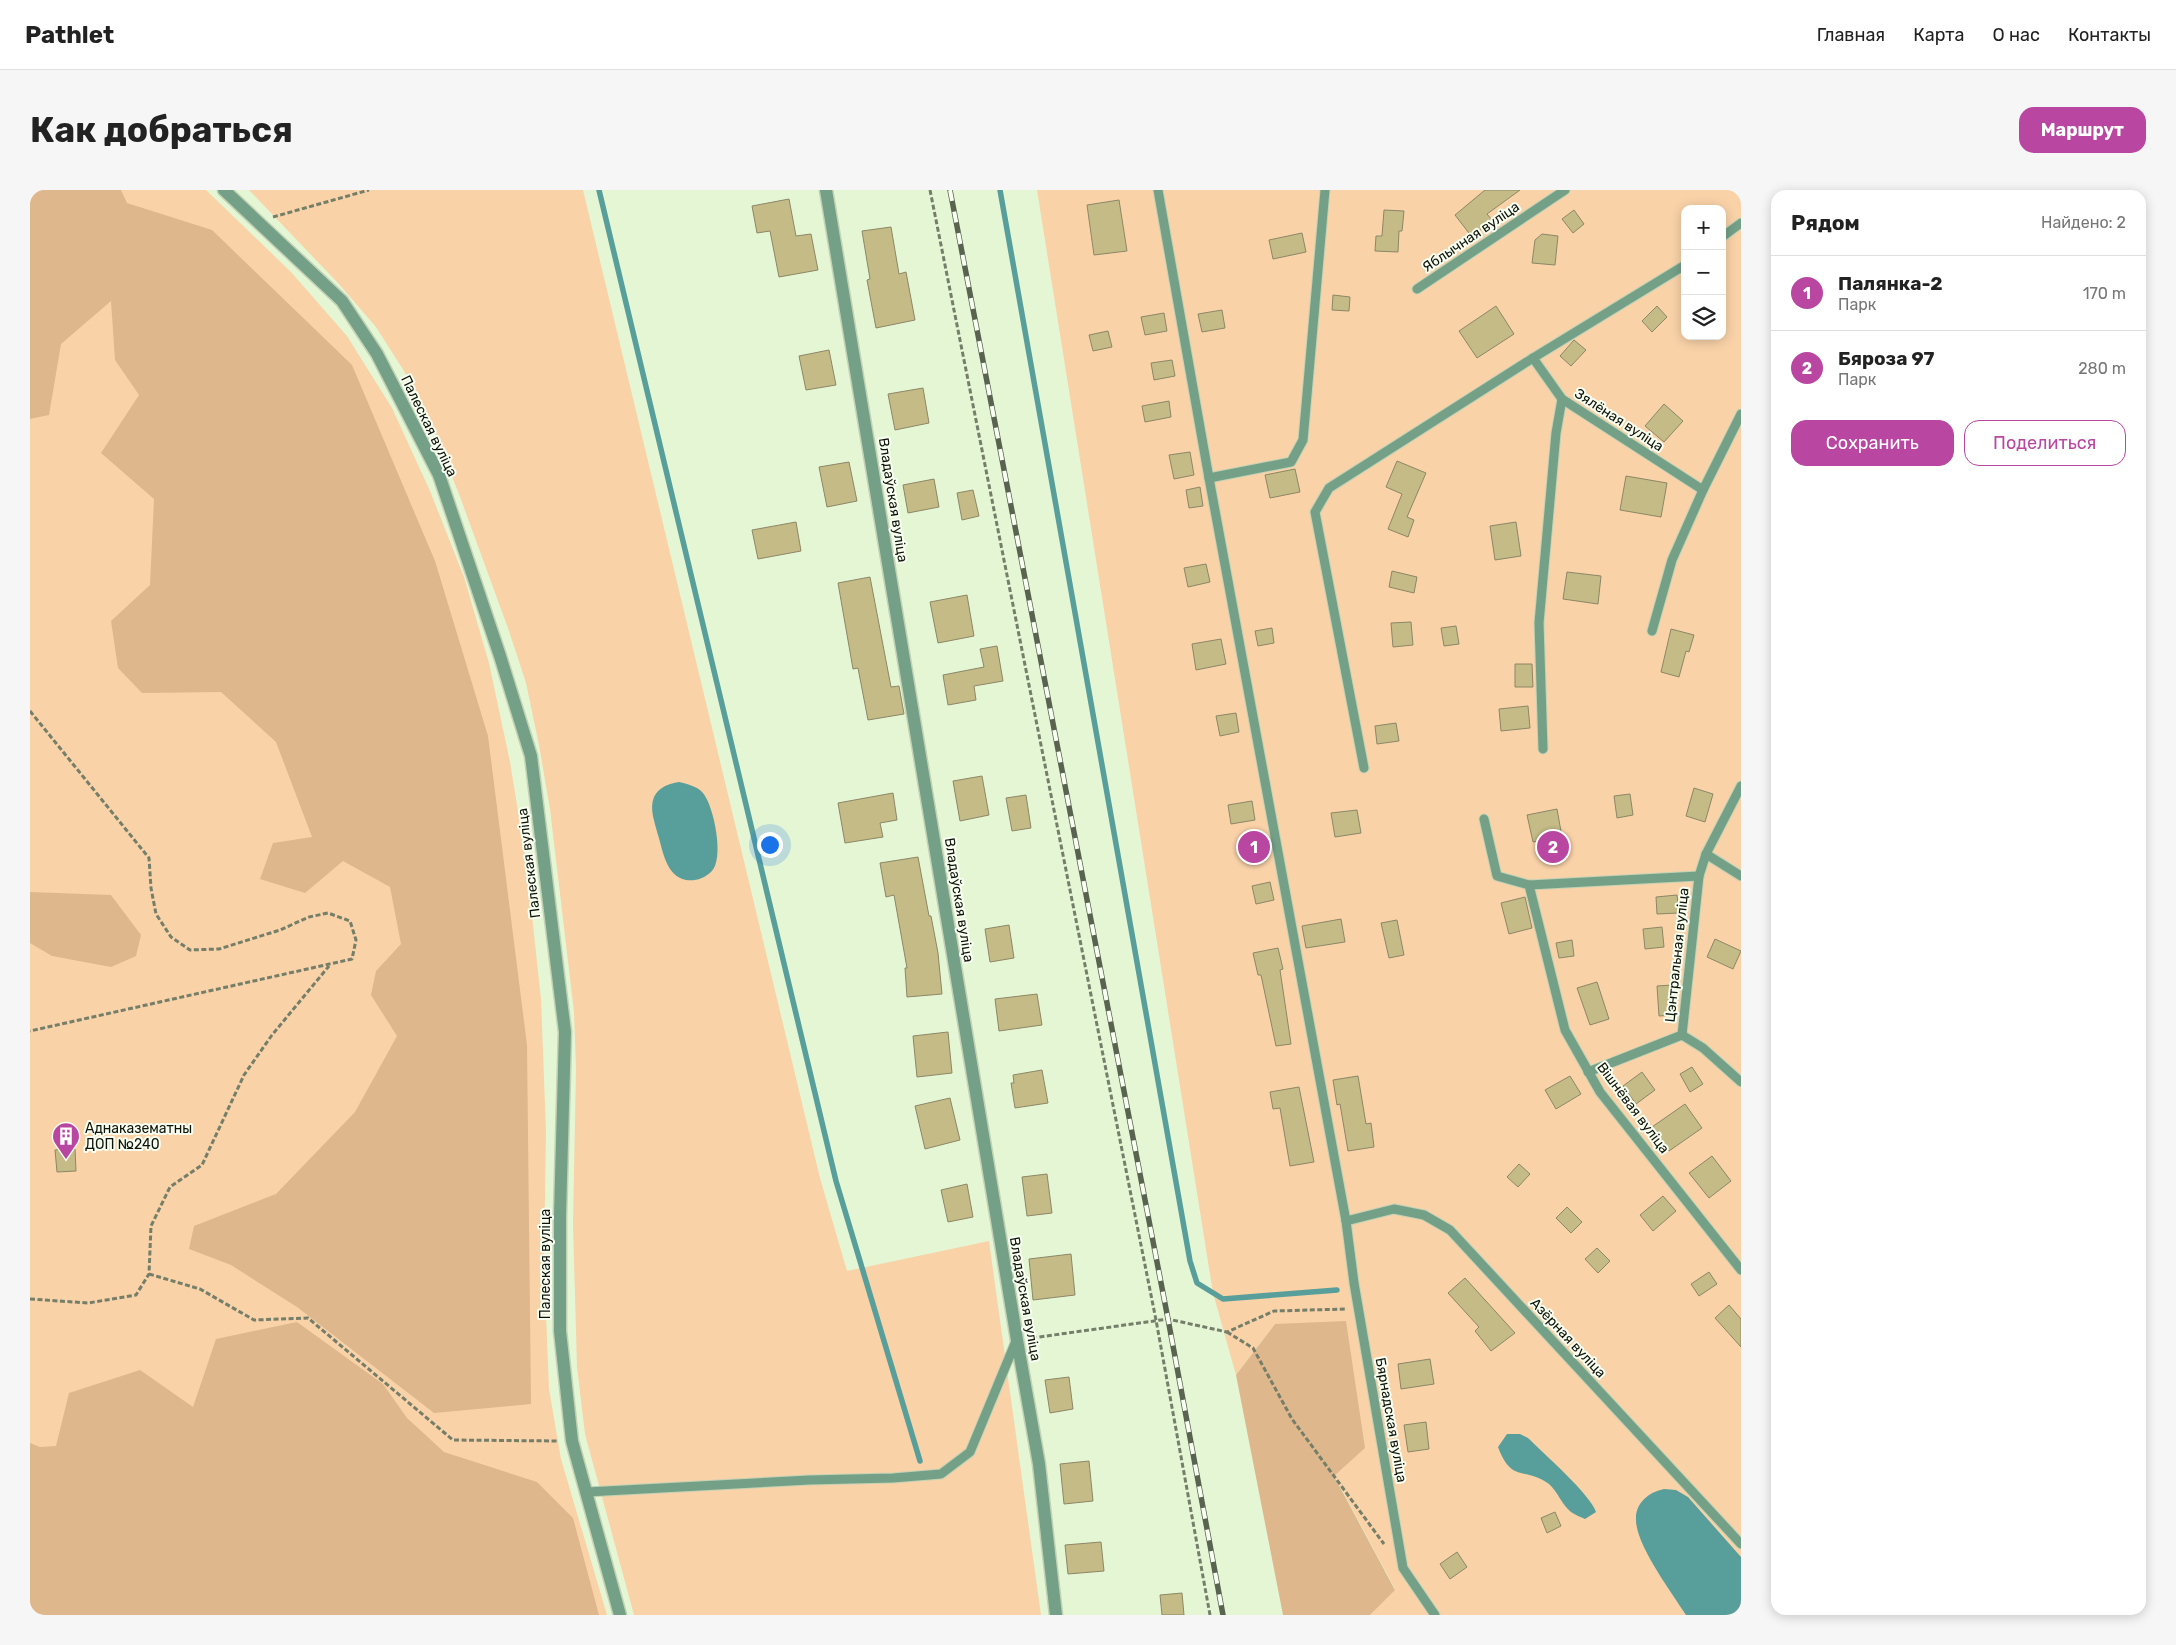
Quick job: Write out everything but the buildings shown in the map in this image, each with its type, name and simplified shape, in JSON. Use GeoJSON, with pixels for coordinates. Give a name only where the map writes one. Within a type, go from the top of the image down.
{"type":"FeatureCollection","features":[{"type":"Feature","properties":{"kind":"street","name":"Палеская вуліца"},"geometry":{"type":"LineString","coordinates":[[224,190],[342,301],[377,354],[439,475],[500,656],[531,756],[565,1032],[560,1215],[560,1331],[572,1441],[620,1615]]}},
{"type":"Feature","properties":{"kind":"street","name":"Владаўская вуліца"},"geometry":{"type":"LineString","coordinates":[[826,190],[1016,1340],[1040,1464],[1056,1615]]}},
{"type":"Feature","properties":{"kind":"lane","name":"Бярнадская вуліца"},"geometry":{"type":"LineString","coordinates":[[1158,190],[1346,1221],[1358,1308],[1403,1568],[1435,1615]]}},
{"type":"Feature","properties":{"kind":"lane"},"geometry":{"type":"LineString","coordinates":[[1209,478],[1291,462],[1303,440],[1325,190]]}},
{"type":"Feature","properties":{"kind":"lane","name":"Яблычная вуліца"},"geometry":{"type":"LineString","coordinates":[[1418,290],[1565,190]]}},
{"type":"Feature","properties":{"kind":"lane"},"geometry":{"type":"LineString","coordinates":[[1726,234],[1741,223]]}},
{"type":"Feature","properties":{"kind":"lane"},"geometry":{"type":"LineString","coordinates":[[1364,768],[1315,512],[1329,488],[1533,358],[1681,267]]}},
{"type":"Feature","properties":{"kind":"lane","name":"Зялёная вуліца"},"geometry":{"type":"LineString","coordinates":[[1533,358],[1562,399],[1703,490]]}},
{"type":"Feature","properties":{"kind":"lane"},"geometry":{"type":"LineString","coordinates":[[1543,749],[1539,624],[1556,433],[1562,399]]}},
{"type":"Feature","properties":{"kind":"lane"},"geometry":{"type":"LineString","coordinates":[[1652,631],[1672,560],[1703,490],[1741,414]]}},
{"type":"Feature","properties":{"kind":"lane","name":"Цэнтральная вуліца"},"geometry":{"type":"LineString","coordinates":[[1588,1072],[1682,1035],[1699,876],[1706,854],[1741,786]]}},
{"type":"Feature","properties":{"kind":"lane"},"geometry":{"type":"LineString","coordinates":[[1484,819],[1497,876],[1529,885],[1699,876]]}},
{"type":"Feature","properties":{"kind":"lane"},"geometry":{"type":"LineString","coordinates":[[1706,854],[1741,876]]}},
{"type":"Feature","properties":{"kind":"lane","name":"Вішнёвая вуліца"},"geometry":{"type":"LineString","coordinates":[[1529,885],[1565,1030],[1588,1072],[1600,1092],[1741,1270]]}},
{"type":"Feature","properties":{"kind":"lane"},"geometry":{"type":"LineString","coordinates":[[1682,1035],[1703,1048],[1741,1082]]}},
{"type":"Feature","properties":{"kind":"lane","name":"Азёрная вуліца"},"geometry":{"type":"LineString","coordinates":[[1346,1221],[1394,1208],[1424,1215],[1450,1230],[1741,1544]]}},
{"type":"Feature","properties":{"kind":"lane"},"geometry":{"type":"LineString","coordinates":[[587,1492],[809,1480],[893,1478],[941,1474],[970,1452],[1016,1340]]}},
{"type":"Feature","properties":{"kind":"path"},"geometry":{"type":"LineString","coordinates":[[258,222],[368,190]]}},
{"type":"Feature","properties":{"kind":"path"},"geometry":{"type":"LineString","coordinates":[[930,190],[1156,1320],[1210,1615]]}},
{"type":"Feature","properties":{"kind":"path"},"geometry":{"type":"LineString","coordinates":[[30,711],[149,858],[151,888],[156,914],[171,937],[190,950],[219,949],[280,930],[309,917],[328,913],[350,921],[356,940],[352,959],[30,1031]]}},
{"type":"Feature","properties":{"kind":"path"},"geometry":{"type":"LineString","coordinates":[[30,1299],[88,1304],[136,1295],[148,1274],[151,1226],[170,1187],[202,1165],[244,1075],[272,1035],[330,965]]}},
{"type":"Feature","properties":{"kind":"path"},"geometry":{"type":"LineString","coordinates":[[148,1274],[200,1289],[254,1320],[308,1318],[453,1440],[572,1441]]}},
{"type":"Feature","properties":{"kind":"path"},"geometry":{"type":"LineString","coordinates":[[1227,1332],[1274,1311],[1358,1308]]}},
{"type":"Feature","properties":{"kind":"path"},"geometry":{"type":"LineString","coordinates":[[1016,1340],[1168,1319],[1227,1332],[1253,1348],[1292,1419],[1385,1545]]}},
{"type":"Feature","properties":{"kind":"shaded area"},"geometry":{"type":"Polygon","coordinates":[[[30,190],[206,190],[291,272],[347,336],[392,408],[430,491],[464,577],[489,663],[510,762],[526,860],[541,999],[546,1131],[544,1263],[549,1389],[561,1459],[607,1615],[30,1615],[30,190]]]}},
{"type":"Feature","properties":{"kind":"shaded area"},"geometry":{"type":"Polygon","coordinates":[[[30,190],[121,190],[127,203],[212,230],[352,365],[435,561],[488,736],[527,1045],[531,1404],[434,1413],[297,1307],[231,1265],[189,1249],[194,1226],[276,1194],[355,1112],[397,1036],[371,995],[376,971],[401,944],[390,887],[343,861],[305,893],[260,879],[273,843],[312,837],[276,742],[221,692],[142,693],[118,668],[111,621],[150,585],[154,499],[101,453],[139,395],[115,360],[111,301],[61,344],[49,415],[30,419],[30,190]]]}},
{"type":"Feature","properties":{"kind":"shaded area"},"geometry":{"type":"Polygon","coordinates":[[[249,190],[583,190],[820,1178],[847,1271],[989,1241],[1041,1615],[634,1615],[585,1434],[577,1367],[573,1224],[576,1068],[574,1012],[550,809],[526,683],[459,494],[433,429],[404,371],[376,327],[338,283],[249,190]]]}},
{"type":"Feature","properties":{"kind":"shaded area"},"geometry":{"type":"Polygon","coordinates":[[[1037,190],[1741,190],[1741,1615],[1370,1615],[1395,1589],[1334,1475],[1275,1324],[1236,1375],[1213,1293],[1037,190]]]}},
{"type":"Feature","properties":{"kind":"shaded area"},"geometry":{"type":"Polygon","coordinates":[[[30,892],[111,895],[141,935],[136,956],[111,967],[52,956],[30,943],[30,892]]]}},
{"type":"Feature","properties":{"kind":"shaded area"},"geometry":{"type":"Polygon","coordinates":[[[1346,1321],[1365,1448],[1334,1476],[1395,1590],[1370,1615],[1283,1615],[1236,1375],[1275,1324],[1346,1321]]]}},
{"type":"Feature","properties":{"kind":"shaded area"},"geometry":{"type":"Polygon","coordinates":[[[297,1322],[383,1384],[407,1418],[444,1452],[537,1482],[573,1518],[599,1615],[30,1615],[30,1443],[40,1447],[56,1446],[69,1393],[140,1370],[193,1407],[216,1339],[297,1322]]]}},
{"type":"Feature","properties":{"kind":"water"},"geometry":{"type":"Polygon","coordinates":[[[679,782],[695,787],[703,793],[711,809],[714,821],[718,845],[715,866],[711,872],[696,880],[686,880],[674,874],[666,862],[653,816],[652,806],[658,791],[664,786],[679,782]]]}},
{"type":"Feature","properties":{"kind":"water"},"geometry":{"type":"Polygon","coordinates":[[[1507,1434],[1520,1434],[1528,1438],[1576,1485],[1596,1512],[1585,1519],[1574,1514],[1565,1506],[1549,1484],[1532,1476],[1519,1473],[1508,1466],[1498,1447],[1507,1434]]]}},
{"type":"Feature","properties":{"kind":"water"},"geometry":{"type":"Polygon","coordinates":[[[1658,1490],[1676,1490],[1688,1497],[1741,1557],[1741,1615],[1686,1615],[1656,1569],[1642,1542],[1636,1514],[1644,1499],[1658,1490]]]}},
{"type":"Feature","properties":{"kind":"waterway"},"geometry":{"type":"LineString","coordinates":[[599,190],[836,1181],[920,1461]]}},
{"type":"Feature","properties":{"kind":"waterway"},"geometry":{"type":"LineString","coordinates":[[1000,190],[1190,1261],[1197,1283],[1223,1299],[1337,1290]]}},
{"type":"Feature","properties":{"kind":"railway"},"geometry":{"type":"LineString","coordinates":[[950,190],[1168,1319],[1223,1615]]}},
{"type":"Feature","properties":{"kind":"place","name":"Палянка-2"},"geometry":{"type":"Point","coordinates":[1254,847]}},
{"type":"Feature","properties":{"kind":"place","name":"Бяроза 97"},"geometry":{"type":"Point","coordinates":[1553,847]}},
{"type":"Feature","properties":{"kind":"place","name":"Аднаказематны ДОП №240"},"geometry":{"type":"Point","coordinates":[66,1160]}}]}
